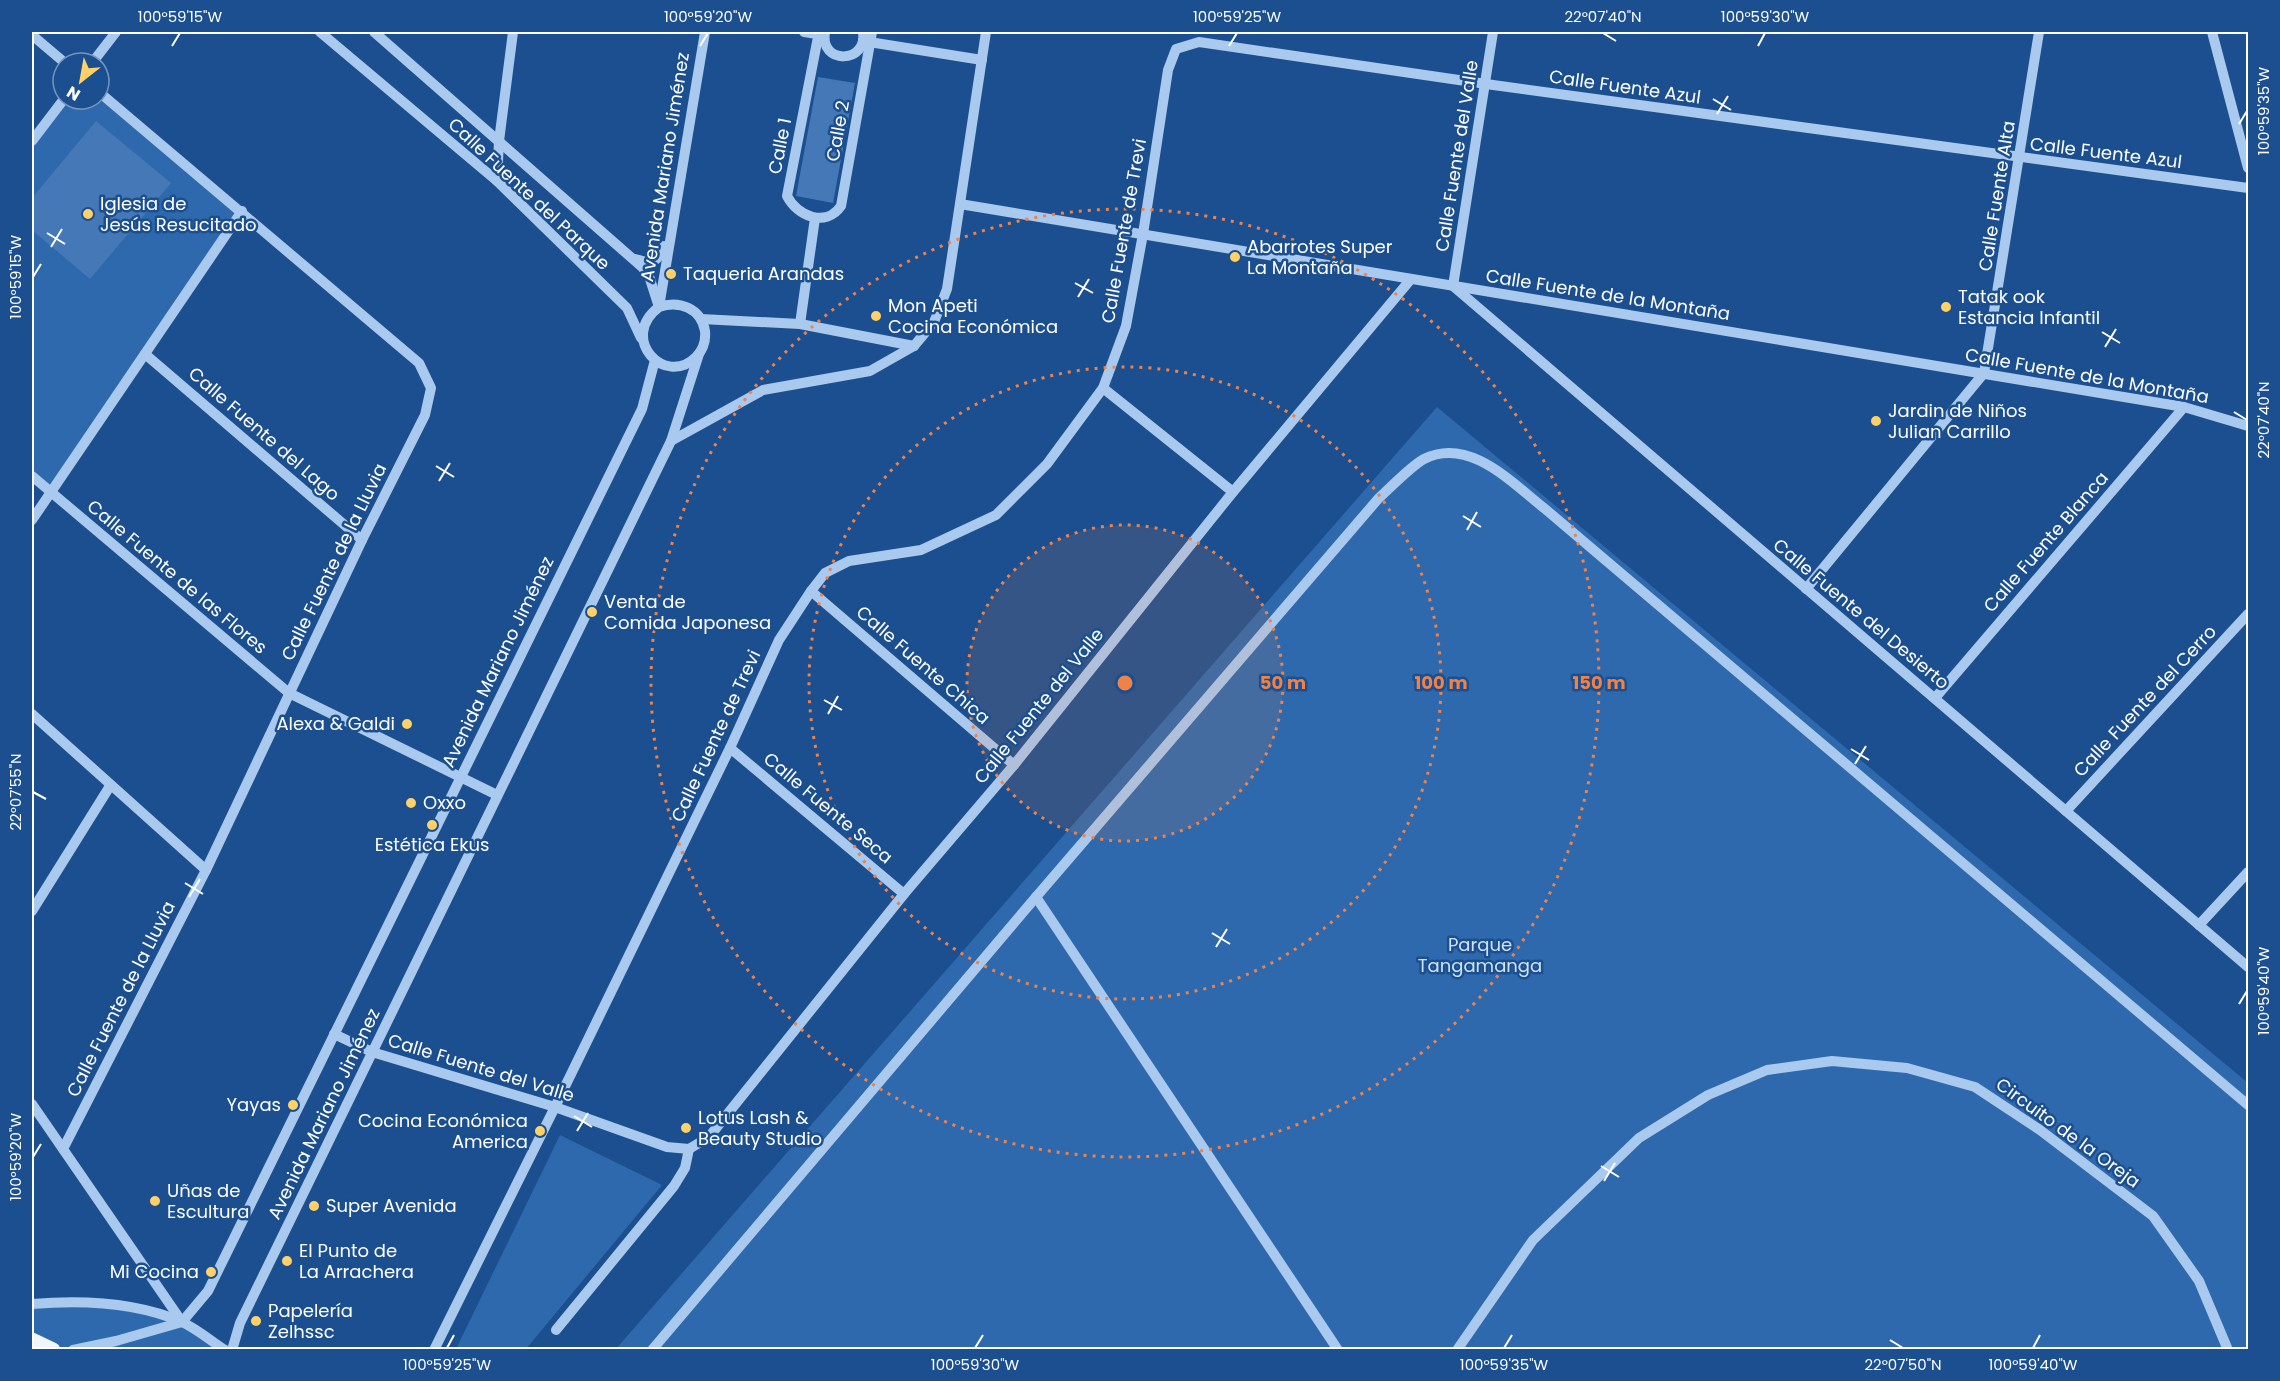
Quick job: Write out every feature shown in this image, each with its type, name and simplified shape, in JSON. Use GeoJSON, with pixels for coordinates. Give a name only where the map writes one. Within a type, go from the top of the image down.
{"type":"FeatureCollection","features":[{"type":"Feature","properties":{"kind":"main road"},"geometry":{"type":"LineString","coordinates":[[32,1340],[53,1350]]}},
{"type":"Feature","properties":{"kind":"street"},"geometry":{"type":"LineString","coordinates":[[101,51],[116,32]]}},
{"type":"Feature","properties":{"kind":"street","name":"Calle Fuente del Parque"},"geometry":{"type":"LineString","coordinates":[[320,32],[497,181],[627,309],[644,346]]}},
{"type":"Feature","properties":{"kind":"street","name":"Calle Fuente del Parque"},"geometry":{"type":"LineString","coordinates":[[374,32],[632,258],[649,276],[659,307]]}},
{"type":"Feature","properties":{"kind":"street"},"geometry":{"type":"LineString","coordinates":[[497,181],[499,141],[513,32]]}},
{"type":"Feature","properties":{"kind":"street","name":"Avenida Mariano Jiménez"},"geometry":{"type":"LineString","coordinates":[[659,307],[705,32]]}},
{"type":"Feature","properties":{"kind":"street"},"geometry":{"type":"LineString","coordinates":[[804,32],[821,33],[827,48],[837,56],[850,56],[856,52],[867,37],[981,60]]}},
{"type":"Feature","properties":{"kind":"street"},"geometry":{"type":"LineString","coordinates":[[671,441],[763,390],[870,371],[914,346],[934,322],[946,289],[986,32]]}},
{"type":"Feature","properties":{"kind":"street","name":"Calle Fuente del Valle"},"geometry":{"type":"LineString","coordinates":[[1453,286],[1493,32]]}},
{"type":"Feature","properties":{"kind":"street","name":"Calle Fuente Alta"},"geometry":{"type":"LineString","coordinates":[[1806,589],[1984,373],[2039,32]]}},
{"type":"Feature","properties":{"kind":"street"},"geometry":{"type":"LineString","coordinates":[[2212,32],[2248,168]]}},
{"type":"Feature","properties":{"kind":"street","name":"Calle 1"},"geometry":{"type":"LineString","coordinates":[[815,218],[800,213],[792,206],[787,196],[821,33]]}},
{"type":"Feature","properties":{"kind":"street"},"geometry":{"type":"LineString","coordinates":[[32,35],[51,51]]}},
{"type":"Feature","properties":{"kind":"street","name":"Calle 2"},"geometry":{"type":"LineString","coordinates":[[815,218],[827,217],[841,206],[867,37]]}},
{"type":"Feature","properties":{"kind":"street","name":"Calle Fuente Azul"},"geometry":{"type":"LineString","coordinates":[[1176,49],[1199,42],[1486,84],[2248,188]]}},
{"type":"Feature","properties":{"kind":"street","name":"Calle Fuente de Trevi"},"geometry":{"type":"LineString","coordinates":[[434,1350],[730,748],[779,640],[811,591],[825,573],[849,561],[921,550],[996,514],[1047,464],[1103,388],[1125,326],[1143,234],[1168,70],[1176,49]]}},
{"type":"Feature","properties":{"kind":"street","name":"Calle Fuente de la Lluvia"},"geometry":{"type":"LineString","coordinates":[[63,1149],[206,870],[362,540],[425,414],[431,388],[419,363],[111,102]]}},
{"type":"Feature","properties":{"kind":"street"},"geometry":{"type":"LineString","coordinates":[[32,141],[55,111]]}},
{"type":"Feature","properties":{"kind":"street","name":"Calle Fuente de la Montaña"},"geometry":{"type":"LineString","coordinates":[[960,204],[2184,407],[2248,426]]}},
{"type":"Feature","properties":{"kind":"street"},"geometry":{"type":"LineString","coordinates":[[32,520],[242,212]]}},
{"type":"Feature","properties":{"kind":"street"},"geometry":{"type":"LineString","coordinates":[[800,324],[815,218]]}},
{"type":"Feature","properties":{"kind":"street"},"geometry":{"type":"LineString","coordinates":[[632,258],[649,263],[660,257],[671,228]]}},
{"type":"Feature","properties":{"kind":"street","name":"Calle Fuente del Valle"},"geometry":{"type":"LineString","coordinates":[[334,1034],[372,1052],[555,1107],[667,1147],[689,1149],[709,1137],[904,894],[1014,765],[1233,492],[1411,279]]}},
{"type":"Feature","properties":{"kind":"street","name":"Calle Fuente del Desierto"},"geometry":{"type":"LineString","coordinates":[[1453,286],[2248,967]]}},
{"type":"Feature","properties":{"kind":"street","name":"Avenida Mariano Jiménez"},"geometry":{"type":"LineString","coordinates":[[232,1350],[240,1323],[671,441],[705,337],[701,319],[694,311],[677,304],[659,307],[651,313],[643,328],[644,346]]}},
{"type":"Feature","properties":{"kind":"street"},"geometry":{"type":"LineString","coordinates":[[701,319],[800,324],[914,346]]}},
{"type":"Feature","properties":{"kind":"street"},"geometry":{"type":"LineString","coordinates":[[644,346],[655,360],[663,364],[683,365],[699,354]]}},
{"type":"Feature","properties":{"kind":"street","name":"Calle Fuente del Lago"},"geometry":{"type":"LineString","coordinates":[[145,354],[362,540]]}},
{"type":"Feature","properties":{"kind":"street","name":"Avenida Mariano Jiménez"},"geometry":{"type":"LineString","coordinates":[[182,1322],[208,1291],[459,776],[642,409],[655,360]]}},
{"type":"Feature","properties":{"kind":"street"},"geometry":{"type":"LineString","coordinates":[[1103,388],[1233,492]]}},
{"type":"Feature","properties":{"kind":"street","name":"Calle Fuente Blanca"},"geometry":{"type":"LineString","coordinates":[[1935,698],[2184,407]]}},
{"type":"Feature","properties":{"kind":"street"},"geometry":{"type":"LineString","coordinates":[[652,1350],[1036,897],[1378,499],[1424,459],[1452,452],[1486,463],[1544,508],[2248,1105]]}},
{"type":"Feature","properties":{"kind":"street","name":"Calle Fuente de las Flores"},"geometry":{"type":"LineString","coordinates":[[32,476],[289,693],[497,795]]}},
{"type":"Feature","properties":{"kind":"street","name":"Calle Fuente Chica"},"geometry":{"type":"LineString","coordinates":[[811,591],[1014,765]]}},
{"type":"Feature","properties":{"kind":"street","name":"Calle Fuente del Cerro"},"geometry":{"type":"LineString","coordinates":[[2066,811],[2248,614]]}},
{"type":"Feature","properties":{"kind":"street"},"geometry":{"type":"LineString","coordinates":[[32,714],[206,870]]}},
{"type":"Feature","properties":{"kind":"street","name":"Calle Fuente Seca"},"geometry":{"type":"LineString","coordinates":[[730,748],[904,894]]}},
{"type":"Feature","properties":{"kind":"street"},"geometry":{"type":"LineString","coordinates":[[32,911],[110,786]]}},
{"type":"Feature","properties":{"kind":"street"},"geometry":{"type":"LineString","coordinates":[[2199,925],[2248,872]]}},
{"type":"Feature","properties":{"kind":"street"},"geometry":{"type":"LineString","coordinates":[[1036,897],[1338,1350]]}},
{"type":"Feature","properties":{"kind":"street","name":"Circuito de la Oreja"},"geometry":{"type":"LineString","coordinates":[[1457,1350],[1533,1240],[1639,1138],[1708,1095],[1767,1070],[1832,1061],[1907,1068],[1975,1087],[2040,1130],[2153,1216],[2199,1281],[2228,1350]]}},
{"type":"Feature","properties":{"kind":"street"},"geometry":{"type":"LineString","coordinates":[[32,1104],[182,1322]]}},
{"type":"Feature","properties":{"kind":"street"},"geometry":{"type":"LineString","coordinates":[[556,1330],[674,1186],[685,1168],[689,1149]]}},
{"type":"Feature","properties":{"kind":"street"},"geometry":{"type":"LineString","coordinates":[[32,1304],[70,1302],[132,1308],[182,1322],[225,1350]]}},
{"type":"Feature","properties":{"kind":"street"},"geometry":{"type":"LineString","coordinates":[[73,1350],[116,1341],[182,1322]]}},
{"type":"Feature","properties":{"kind":"green space"},"geometry":{"type":"Polygon","coordinates":[[[111,102],[242,211],[51,492],[32,476],[32,141],[55,111],[111,111],[111,102]]]}},
{"type":"Feature","properties":{"kind":"green space","name":"Parque Tangamanga"},"geometry":{"type":"Polygon","coordinates":[[[1437,407],[2248,1083],[2248,1349],[615,1350],[1437,407]]]}},
{"type":"Feature","properties":{"kind":"green space"},"geometry":{"type":"Polygon","coordinates":[[[560,1135],[662,1185],[526,1349],[456,1349],[560,1135]]]}},
{"type":"Feature","properties":{"kind":"green space"},"geometry":{"type":"Polygon","coordinates":[[[32,1304],[99,1304],[182,1322],[225,1349],[32,1349],[32,1304]]]}},
{"type":"Feature","properties":{"kind":"building"},"geometry":{"type":"Polygon","coordinates":[[[818,77],[855,83],[833,203],[796,196],[818,77]]]}},
{"type":"Feature","properties":{"kind":"building","name":"Iglesia de Jesús Resucitado"},"geometry":{"type":"Polygon","coordinates":[[[96,121],[171,183],[90,279],[32,230],[32,198],[96,121]]]}},
{"type":"Feature","properties":{"kind":"place","name":"Iglesia de Jesús Resucitado"},"geometry":{"type":"Point","coordinates":[88,214]}},
{"type":"Feature","properties":{"kind":"place","name":"Abarrotes Super La Montaña"},"geometry":{"type":"Point","coordinates":[1235,257]}},
{"type":"Feature","properties":{"kind":"place","name":"Taqueria Arandas"},"geometry":{"type":"Point","coordinates":[671,274]}},
{"type":"Feature","properties":{"kind":"place","name":"Tatak ook Estancia Infantil"},"geometry":{"type":"Point","coordinates":[1946,307]}},
{"type":"Feature","properties":{"kind":"place","name":"Mon Apeti Cocina Económica"},"geometry":{"type":"Point","coordinates":[876,316]}},
{"type":"Feature","properties":{"kind":"place","name":"Jardin de Niños Julian Carrillo"},"geometry":{"type":"Point","coordinates":[1876,421]}},
{"type":"Feature","properties":{"kind":"place","name":"Venta de Comida Japonesa"},"geometry":{"type":"Point","coordinates":[592,612]}},
{"type":"Feature","properties":{"kind":"place","name":"Alexa & Galdi"},"geometry":{"type":"Point","coordinates":[407,724]}},
{"type":"Feature","properties":{"kind":"place","name":"Oxxo"},"geometry":{"type":"Point","coordinates":[411,803]}},
{"type":"Feature","properties":{"kind":"place","name":"Estética Ekus"},"geometry":{"type":"Point","coordinates":[432,825]}},
{"type":"Feature","properties":{"kind":"place","name":"Yayas"},"geometry":{"type":"Point","coordinates":[293,1105]}},
{"type":"Feature","properties":{"kind":"place","name":"Lotus Lash & Beauty Studio"},"geometry":{"type":"Point","coordinates":[686,1128]}},
{"type":"Feature","properties":{"kind":"place","name":"Cocina Económica America"},"geometry":{"type":"Point","coordinates":[540,1131]}},
{"type":"Feature","properties":{"kind":"place","name":"Uñas de Escultura"},"geometry":{"type":"Point","coordinates":[155,1201]}},
{"type":"Feature","properties":{"kind":"place","name":"Super Avenida"},"geometry":{"type":"Point","coordinates":[314,1206]}},
{"type":"Feature","properties":{"kind":"place","name":"El Punto de La Arrachera"},"geometry":{"type":"Point","coordinates":[287,1261]}},
{"type":"Feature","properties":{"kind":"place","name":"Mi Cocina"},"geometry":{"type":"Point","coordinates":[211,1272]}},
{"type":"Feature","properties":{"kind":"place","name":"Papelería Zelhssc"},"geometry":{"type":"Point","coordinates":[256,1321]}}]}
